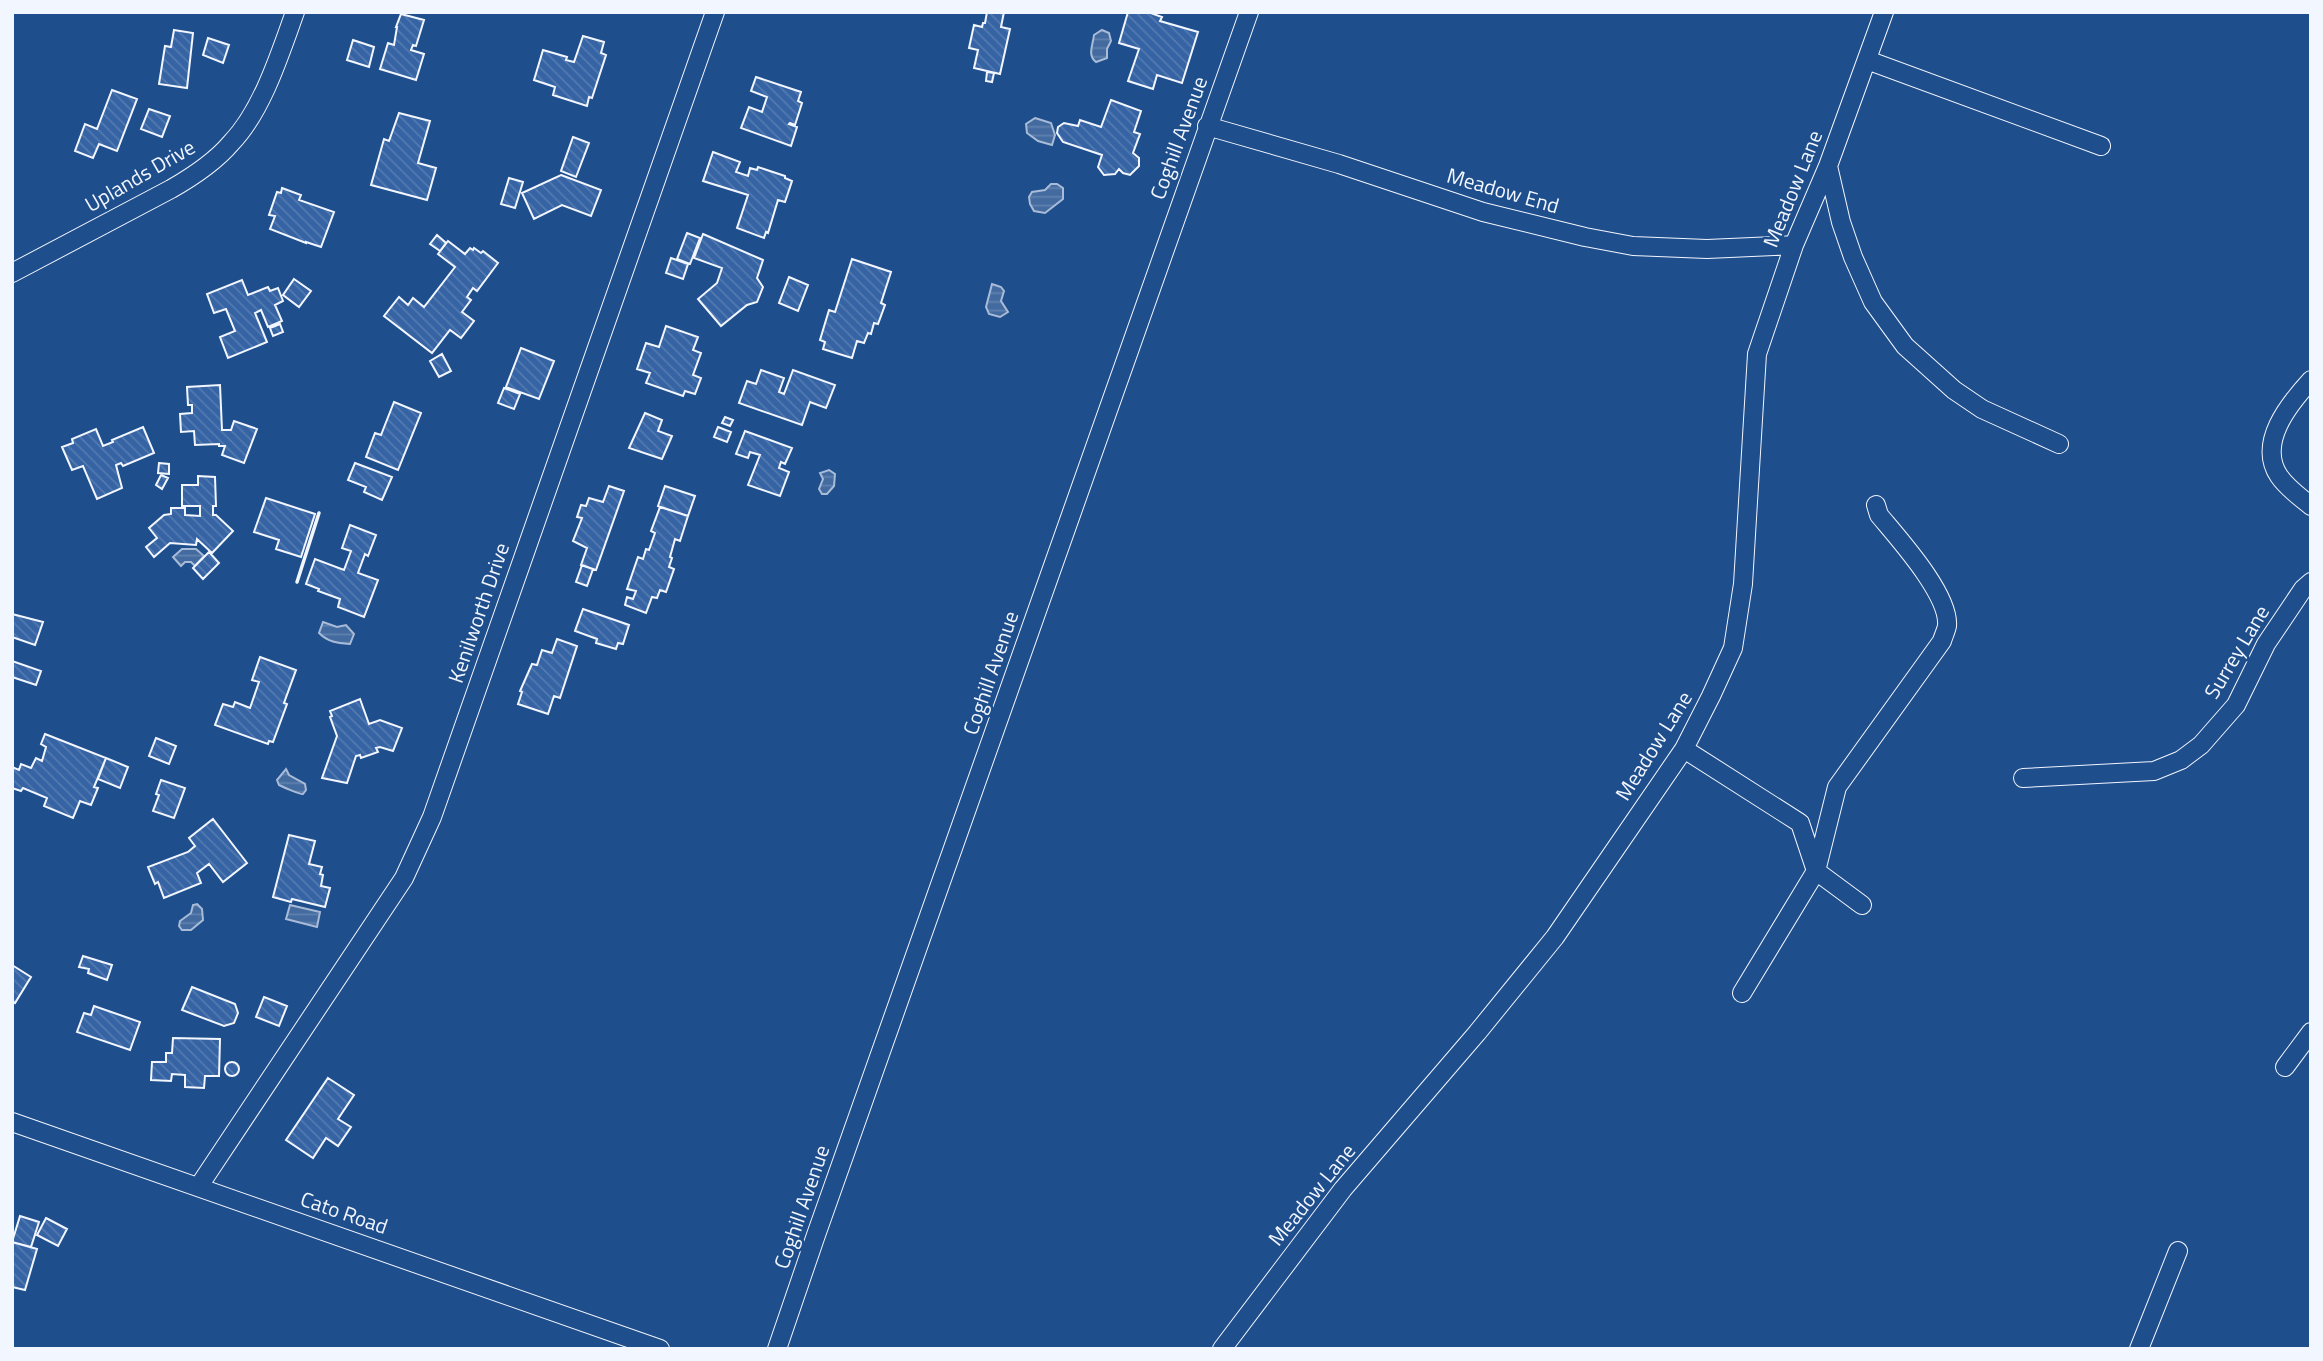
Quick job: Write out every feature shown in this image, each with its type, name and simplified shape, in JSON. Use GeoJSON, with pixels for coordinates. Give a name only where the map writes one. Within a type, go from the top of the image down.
{"type":"FeatureCollection","features":[{"type":"Feature","properties":{"kind":"street","name":"Uplands Drive"},"geometry":{"type":"LineString","coordinates":[[12,273],[189,179],[232,143],[261,98],[295,12]]}},
{"type":"Feature","properties":{"kind":"street","name":"Kenilworth Drive"},"geometry":{"type":"LineString","coordinates":[[199,1186],[404,878],[419,848],[715,12]]}},
{"type":"Feature","properties":{"kind":"street","name":"Coghill Avenue"},"geometry":{"type":"LineString","coordinates":[[778,1349],[1249,12]]}},
{"type":"Feature","properties":{"kind":"street","name":"Meadow Lane"},"geometry":{"type":"LineString","coordinates":[[1222,1349],[1343,1189],[1477,1033],[1555,937],[1685,748],[1733,648],[1743,584],[1758,354],[1794,245],[1828,166],[1884,12]]}},
{"type":"Feature","properties":{"kind":"street"},"geometry":{"type":"LineString","coordinates":[[1867,60],[2101,146]]}},
{"type":"Feature","properties":{"kind":"street","name":"Meadow End"},"geometry":{"type":"LineString","coordinates":[[1208,126],[1339,164],[1483,212],[1633,246],[1707,248],[1794,245]]}},
{"type":"Feature","properties":{"kind":"street"},"geometry":{"type":"LineString","coordinates":[[1828,166],[1841,222],[1853,257],[1873,302],[1905,346],[1954,390],[1982,409],[2059,444]]}},
{"type":"Feature","properties":{"kind":"street"},"geometry":{"type":"LineString","coordinates":[[2311,380],[2290,403],[2277,427],[2271,457],[2277,474],[2311,506]]}},
{"type":"Feature","properties":{"kind":"street"},"geometry":{"type":"LineString","coordinates":[[1742,993],[1815,871],[1837,787],[1942,642],[1947,625],[1944,609],[1928,577],[1879,515],[1876,505]]}},
{"type":"Feature","properties":{"kind":"street","name":"Surrey Lane"},"geometry":{"type":"LineString","coordinates":[[2023,778],[2154,771],[2181,760],[2201,745],[2236,705],[2266,643],[2303,589],[2311,582]]}},
{"type":"Feature","properties":{"kind":"street"},"geometry":{"type":"LineString","coordinates":[[1685,748],[1800,823],[1815,871],[1862,905]]}},
{"type":"Feature","properties":{"kind":"street"},"geometry":{"type":"LineString","coordinates":[[2285,1068],[2311,1032]]}},
{"type":"Feature","properties":{"kind":"street","name":"Cato Road"},"geometry":{"type":"LineString","coordinates":[[12,1122],[660,1349]]}},
{"type":"Feature","properties":{"kind":"street"},"geometry":{"type":"LineString","coordinates":[[2139,1349],[2178,1251]]}},
{"type":"Feature","properties":{"kind":"water"},"geometry":{"type":"Polygon","coordinates":[[[1102,30],[1109,33],[1111,41],[1107,58],[1096,62],[1091,53],[1094,35],[1102,30]]]}},
{"type":"Feature","properties":{"kind":"water"},"geometry":{"type":"Polygon","coordinates":[[[1035,118],[1051,123],[1055,135],[1052,145],[1038,141],[1027,133],[1026,124],[1035,118]]]}},
{"type":"Feature","properties":{"kind":"water"},"geometry":{"type":"Polygon","coordinates":[[[1051,184],[1063,188],[1063,199],[1045,213],[1034,211],[1029,197],[1032,192],[1045,190],[1051,184]]]}},
{"type":"Feature","properties":{"kind":"water"},"geometry":{"type":"Polygon","coordinates":[[[992,284],[1004,291],[1001,301],[1008,312],[1000,317],[989,314],[986,307],[992,284]]]}},
{"type":"Feature","properties":{"kind":"water"},"geometry":{"type":"Polygon","coordinates":[[[829,470],[835,474],[834,486],[827,494],[822,494],[819,489],[823,479],[820,473],[829,470]]]}},
{"type":"Feature","properties":{"kind":"water"},"geometry":{"type":"Polygon","coordinates":[[[182,549],[196,549],[204,556],[195,566],[191,562],[185,562],[181,566],[173,557],[182,549]]]}},
{"type":"Feature","properties":{"kind":"water"},"geometry":{"type":"Polygon","coordinates":[[[323,622],[337,627],[346,625],[354,634],[350,644],[333,642],[322,636],[319,633],[323,622]]]}},
{"type":"Feature","properties":{"kind":"water"},"geometry":{"type":"Polygon","coordinates":[[[286,769],[289,775],[305,784],[306,790],[303,794],[279,785],[277,780],[286,769]]]}},
{"type":"Feature","properties":{"kind":"water"},"geometry":{"type":"Polygon","coordinates":[[[197,904],[202,909],[203,920],[191,930],[182,930],[180,921],[191,913],[193,905],[197,904]]]}},
{"type":"Feature","properties":{"kind":"water"},"geometry":{"type":"Polygon","coordinates":[[[290,905],[320,912],[317,927],[286,919],[290,905]]]}},
{"type":"Feature","properties":{"kind":"building"},"geometry":{"type":"Polygon","coordinates":[[[987,12],[1004,12],[1001,27],[1010,29],[1000,74],[974,68],[978,50],[969,48],[974,25],[982,27],[987,12]]]}},
{"type":"Feature","properties":{"kind":"building"},"geometry":{"type":"Polygon","coordinates":[[[1128,12],[1148,12],[1162,17],[1160,21],[1198,32],[1182,83],[1157,75],[1153,89],[1128,81],[1139,49],[1119,43],[1128,12]]]}},
{"type":"Feature","properties":{"kind":"building"},"geometry":{"type":"Polygon","coordinates":[[[401,14],[424,20],[416,46],[413,45],[411,50],[424,54],[416,80],[380,69],[388,43],[394,45],[401,14]]]}},
{"type":"Feature","properties":{"kind":"building"},"geometry":{"type":"Polygon","coordinates":[[[174,30],[193,33],[187,88],[159,84],[165,46],[171,47],[174,30]]]}},
{"type":"Feature","properties":{"kind":"building"},"geometry":{"type":"Polygon","coordinates":[[[583,36],[604,42],[601,53],[606,55],[587,106],[553,95],[555,87],[534,80],[543,50],[567,57],[566,60],[574,62],[583,36]]]}},
{"type":"Feature","properties":{"kind":"building"},"geometry":{"type":"Polygon","coordinates":[[[208,38],[229,45],[223,63],[203,55],[208,38]]]}},
{"type":"Feature","properties":{"kind":"building"},"geometry":{"type":"Polygon","coordinates":[[[353,40],[374,47],[369,67],[347,60],[353,40]]]}},
{"type":"Feature","properties":{"kind":"building"},"geometry":{"type":"Polygon","coordinates":[[[987,72],[994,73],[992,82],[986,81],[987,72]]]}},
{"type":"Feature","properties":{"kind":"building"},"geometry":{"type":"Polygon","coordinates":[[[756,77],[801,92],[798,101],[802,103],[795,125],[789,124],[797,127],[791,146],[741,128],[749,107],[762,112],[767,97],[751,91],[756,77]]]}},
{"type":"Feature","properties":{"kind":"building"},"geometry":{"type":"Polygon","coordinates":[[[112,90],[137,99],[117,151],[99,144],[93,158],[75,151],[85,124],[97,129],[112,90]]]}},
{"type":"Feature","properties":{"kind":"building"},"geometry":{"type":"Polygon","coordinates":[[[1111,100],[1141,111],[1134,132],[1140,134],[1133,153],[1139,158],[1139,166],[1130,175],[1119,169],[1115,174],[1104,175],[1098,167],[1102,155],[1063,142],[1057,133],[1058,127],[1064,123],[1078,126],[1080,120],[1101,127],[1111,100]]]}},
{"type":"Feature","properties":{"kind":"building"},"geometry":{"type":"Polygon","coordinates":[[[149,109],[170,116],[162,137],[141,129],[149,109]]]}},
{"type":"Feature","properties":{"kind":"building"},"geometry":{"type":"Polygon","coordinates":[[[399,113],[430,121],[418,163],[436,168],[427,200],[371,185],[384,139],[389,141],[399,113]]]}},
{"type":"Feature","properties":{"kind":"building"},"geometry":{"type":"Polygon","coordinates":[[[573,137],[589,143],[576,177],[561,171],[573,137]]]}},
{"type":"Feature","properties":{"kind":"building"},"geometry":{"type":"Polygon","coordinates":[[[713,152],[740,162],[736,172],[748,176],[750,168],[757,170],[758,167],[792,181],[785,202],[778,200],[764,238],[737,228],[748,195],[703,181],[713,152]]]}},
{"type":"Feature","properties":{"kind":"building"},"geometry":{"type":"Polygon","coordinates":[[[561,175],[601,190],[591,216],[562,205],[534,219],[522,193],[561,175]]]}},
{"type":"Feature","properties":{"kind":"building"},"geometry":{"type":"Polygon","coordinates":[[[509,178],[523,182],[515,208],[501,204],[509,178]]]}},
{"type":"Feature","properties":{"kind":"building"},"geometry":{"type":"Polygon","coordinates":[[[282,188],[301,195],[299,200],[334,212],[321,247],[270,229],[275,216],[269,215],[277,192],[281,193],[282,188]]]}},
{"type":"Feature","properties":{"kind":"building"},"geometry":{"type":"Polygon","coordinates":[[[687,233],[700,238],[690,264],[677,259],[687,233]]]}},
{"type":"Feature","properties":{"kind":"building"},"geometry":{"type":"Polygon","coordinates":[[[703,234],[763,260],[757,278],[763,287],[757,302],[747,305],[721,326],[698,299],[717,283],[722,268],[694,258],[703,234]]]}},
{"type":"Feature","properties":{"kind":"building"},"geometry":{"type":"Polygon","coordinates":[[[437,235],[446,243],[440,251],[430,244],[437,235]]]}},
{"type":"Feature","properties":{"kind":"building"},"geometry":{"type":"Polygon","coordinates":[[[448,241],[465,254],[470,248],[474,248],[481,253],[483,251],[498,263],[477,291],[473,288],[467,297],[471,300],[462,312],[474,321],[461,338],[450,330],[432,353],[384,316],[399,297],[408,305],[413,298],[424,307],[455,267],[438,254],[448,241]]]}},
{"type":"Feature","properties":{"kind":"building"},"geometry":{"type":"Polygon","coordinates":[[[671,258],[688,264],[683,279],[666,273],[671,258]]]}},
{"type":"Feature","properties":{"kind":"building"},"geometry":{"type":"Polygon","coordinates":[[[852,259],[891,272],[881,303],[885,305],[878,324],[874,323],[871,334],[868,333],[864,343],[857,341],[852,358],[823,349],[825,342],[820,340],[829,310],[835,312],[852,259]]]}},
{"type":"Feature","properties":{"kind":"building"},"geometry":{"type":"Polygon","coordinates":[[[789,277],[808,285],[798,311],[779,303],[789,277]]]}},
{"type":"Feature","properties":{"kind":"building"},"geometry":{"type":"Polygon","coordinates":[[[294,279],[311,291],[299,307],[283,295],[294,279]]]}},
{"type":"Feature","properties":{"kind":"building"},"geometry":{"type":"Polygon","coordinates":[[[242,280],[248,295],[268,287],[270,291],[278,288],[283,301],[275,305],[282,321],[268,327],[261,310],[255,313],[267,342],[228,358],[220,337],[235,331],[226,309],[214,313],[207,294],[242,280]]]}},
{"type":"Feature","properties":{"kind":"building"},"geometry":{"type":"Polygon","coordinates":[[[280,324],[283,332],[273,336],[270,328],[280,324]]]}},
{"type":"Feature","properties":{"kind":"building"},"geometry":{"type":"Polygon","coordinates":[[[666,326],[698,337],[693,350],[701,353],[693,375],[701,378],[695,394],[685,391],[683,396],[646,383],[650,373],[637,369],[646,343],[659,347],[666,326]]]}},
{"type":"Feature","properties":{"kind":"building"},"geometry":{"type":"Polygon","coordinates":[[[521,348],[554,361],[539,399],[506,387],[521,348]]]}},
{"type":"Feature","properties":{"kind":"building"},"geometry":{"type":"Polygon","coordinates":[[[442,354],[451,371],[439,377],[430,361],[442,354]]]}},
{"type":"Feature","properties":{"kind":"building"},"geometry":{"type":"Polygon","coordinates":[[[761,370],[784,378],[779,392],[784,394],[793,370],[835,385],[826,408],[810,402],[802,425],[739,403],[747,381],[756,384],[761,370]]]}},
{"type":"Feature","properties":{"kind":"building"},"geometry":{"type":"Polygon","coordinates":[[[220,385],[222,430],[231,430],[234,421],[257,429],[244,463],[222,455],[225,446],[195,445],[194,431],[181,432],[180,414],[192,413],[192,405],[188,405],[187,387],[220,385]]]}},
{"type":"Feature","properties":{"kind":"building"},"geometry":{"type":"Polygon","coordinates":[[[504,388],[520,394],[514,409],[498,403],[504,388]]]}},
{"type":"Feature","properties":{"kind":"building"},"geometry":{"type":"Polygon","coordinates":[[[394,402],[421,413],[398,470],[366,457],[375,433],[381,435],[394,402]]]}},
{"type":"Feature","properties":{"kind":"building"},"geometry":{"type":"Polygon","coordinates":[[[645,413],[662,420],[658,431],[672,436],[662,459],[629,448],[645,413]]]}},
{"type":"Feature","properties":{"kind":"building"},"geometry":{"type":"Polygon","coordinates":[[[725,417],[733,420],[730,426],[722,423],[725,417]]]}},
{"type":"Feature","properties":{"kind":"building"},"geometry":{"type":"Polygon","coordinates":[[[143,427],[154,453],[123,466],[121,463],[116,465],[122,488],[97,499],[83,466],[72,470],[62,447],[73,443],[72,439],[96,429],[103,446],[143,427]]]}},
{"type":"Feature","properties":{"kind":"building"},"geometry":{"type":"Polygon","coordinates":[[[718,427],[731,432],[727,442],[714,437],[718,427]]]}},
{"type":"Feature","properties":{"kind":"building"},"geometry":{"type":"Polygon","coordinates":[[[745,431],[792,448],[785,464],[781,462],[779,468],[789,472],[780,496],[748,485],[760,455],[750,452],[748,458],[736,454],[745,431]]]}},
{"type":"Feature","properties":{"kind":"building"},"geometry":{"type":"Polygon","coordinates":[[[159,463],[169,464],[169,474],[158,473],[159,463]]]}},
{"type":"Feature","properties":{"kind":"building"},"geometry":{"type":"Polygon","coordinates":[[[355,463],[392,477],[382,500],[364,492],[366,487],[348,480],[355,463]]]}},
{"type":"Feature","properties":{"kind":"building"},"geometry":{"type":"Polygon","coordinates":[[[161,475],[168,478],[162,489],[156,485],[161,475]]]}},
{"type":"Feature","properties":{"kind":"building"},"geometry":{"type":"Polygon","coordinates":[[[198,476],[215,477],[216,506],[213,506],[213,515],[233,531],[212,553],[197,539],[196,545],[170,543],[154,557],[146,547],[157,538],[149,528],[164,515],[171,514],[171,508],[185,508],[185,515],[200,516],[200,506],[182,506],[182,485],[198,485],[198,476]]]}},
{"type":"Feature","properties":{"kind":"building"},"geometry":{"type":"Polygon","coordinates":[[[609,486],[624,491],[596,570],[581,565],[587,548],[573,541],[582,518],[577,517],[581,505],[586,506],[589,498],[603,502],[609,486]]]}},
{"type":"Feature","properties":{"kind":"building"},"geometry":{"type":"Polygon","coordinates":[[[665,486],[695,496],[688,516],[658,506],[665,486]]]}},
{"type":"Feature","properties":{"kind":"building"},"geometry":{"type":"Polygon","coordinates":[[[266,498],[315,514],[301,557],[276,549],[279,540],[254,532],[266,498]]]}},
{"type":"Feature","properties":{"kind":"building"},"geometry":{"type":"Polygon","coordinates":[[[660,507],[688,516],[680,541],[675,539],[669,567],[674,569],[666,592],[660,590],[657,598],[652,597],[646,613],[625,605],[627,597],[633,599],[636,591],[627,589],[638,557],[643,559],[646,549],[649,550],[655,533],[651,531],[660,507]]]}},
{"type":"Feature","properties":{"kind":"building"},"geometry":{"type":"Polygon","coordinates":[[[350,525],[376,535],[358,573],[378,580],[364,617],[338,607],[340,599],[306,584],[315,559],[344,570],[351,551],[342,548],[350,525]]]}},
{"type":"Feature","properties":{"kind":"building"},"geometry":{"type":"Polygon","coordinates":[[[209,552],[219,563],[203,579],[193,568],[209,552]]]}},
{"type":"Feature","properties":{"kind":"building"},"geometry":{"type":"Polygon","coordinates":[[[582,565],[593,569],[587,586],[576,582],[582,565]]]}},
{"type":"Feature","properties":{"kind":"building"},"geometry":{"type":"Polygon","coordinates":[[[583,609],[629,625],[623,644],[618,643],[616,649],[596,643],[597,639],[575,631],[583,609]]]}},
{"type":"Feature","properties":{"kind":"building"},"geometry":{"type":"Polygon","coordinates":[[[12,614],[43,622],[35,645],[12,637],[12,614]]]}},
{"type":"Feature","properties":{"kind":"building"},"geometry":{"type":"Polygon","coordinates":[[[557,639],[577,646],[560,698],[554,696],[548,714],[518,704],[522,692],[520,691],[532,664],[537,665],[542,650],[552,653],[557,639]]]}},
{"type":"Feature","properties":{"kind":"building"},"geometry":{"type":"Polygon","coordinates":[[[260,657],[296,670],[273,742],[269,741],[268,744],[215,725],[223,704],[233,707],[235,702],[250,708],[259,682],[252,680],[260,657]]]}},
{"type":"Feature","properties":{"kind":"building"},"geometry":{"type":"Polygon","coordinates":[[[12,661],[41,671],[36,685],[12,677],[12,661]]]}},
{"type":"Feature","properties":{"kind":"building"},"geometry":{"type":"Polygon","coordinates":[[[360,699],[369,724],[380,720],[402,728],[393,751],[380,747],[376,748],[378,752],[361,758],[360,755],[356,756],[347,783],[322,778],[337,736],[330,711],[360,699]]]}},
{"type":"Feature","properties":{"kind":"building"},"geometry":{"type":"Polygon","coordinates":[[[45,734],[106,758],[94,787],[98,788],[91,805],[80,801],[73,818],[44,806],[47,798],[23,788],[21,791],[12,788],[12,767],[19,770],[21,764],[31,768],[36,758],[42,761],[46,747],[41,744],[45,734]]]}},
{"type":"Feature","properties":{"kind":"building"},"geometry":{"type":"Polygon","coordinates":[[[156,738],[176,746],[169,764],[149,756],[156,738]]]}},
{"type":"Feature","properties":{"kind":"building"},"geometry":{"type":"Polygon","coordinates":[[[106,758],[128,767],[120,788],[98,779],[106,758]]]}},
{"type":"Feature","properties":{"kind":"building"},"geometry":{"type":"Polygon","coordinates":[[[161,780],[185,788],[174,818],[153,811],[161,780]]]}},
{"type":"Feature","properties":{"kind":"building"},"geometry":{"type":"Polygon","coordinates":[[[213,819],[247,863],[223,882],[209,864],[197,873],[201,883],[164,898],[148,867],[188,852],[195,846],[189,838],[213,819]]]}},
{"type":"Feature","properties":{"kind":"building"},"geometry":{"type":"Polygon","coordinates":[[[289,835],[315,841],[309,864],[322,867],[321,886],[330,888],[325,907],[273,897],[289,835]]]}},
{"type":"Feature","properties":{"kind":"building"},"geometry":{"type":"Polygon","coordinates":[[[83,956],[112,965],[107,980],[88,973],[89,969],[79,967],[83,956]]]}},
{"type":"Feature","properties":{"kind":"building"},"geometry":{"type":"Polygon","coordinates":[[[12,965],[31,977],[15,1003],[12,1001],[12,965]]]}},
{"type":"Feature","properties":{"kind":"building"},"geometry":{"type":"Polygon","coordinates":[[[192,987],[235,1004],[238,1013],[234,1023],[224,1026],[182,1010],[192,987]]]}},
{"type":"Feature","properties":{"kind":"building"},"geometry":{"type":"Polygon","coordinates":[[[264,997],[287,1006],[279,1026],[256,1017],[264,997]]]}},
{"type":"Feature","properties":{"kind":"building"},"geometry":{"type":"Polygon","coordinates":[[[94,1006],[140,1022],[130,1050],[77,1032],[84,1013],[91,1015],[94,1006]]]}},
{"type":"Feature","properties":{"kind":"building"},"geometry":{"type":"Polygon","coordinates":[[[173,1038],[220,1039],[219,1076],[205,1076],[204,1088],[185,1087],[185,1075],[172,1074],[171,1081],[151,1080],[152,1062],[166,1062],[166,1053],[172,1053],[173,1038]]]}},
{"type":"Feature","properties":{"kind":"building"},"geometry":{"type":"Polygon","coordinates":[[[229,1062],[235,1062],[239,1069],[235,1076],[229,1076],[225,1072],[225,1066],[229,1062]]]}},
{"type":"Feature","properties":{"kind":"building"},"geometry":{"type":"Polygon","coordinates":[[[328,1078],[354,1095],[338,1119],[351,1127],[338,1146],[326,1138],[313,1158],[286,1140],[328,1078]]]}},
{"type":"Feature","properties":{"kind":"building"},"geometry":{"type":"Polygon","coordinates":[[[20,1216],[39,1222],[31,1247],[12,1242],[20,1216]]]}},
{"type":"Feature","properties":{"kind":"building"},"geometry":{"type":"Polygon","coordinates":[[[46,1218],[67,1229],[58,1246],[37,1235],[46,1218]]]}},
{"type":"Feature","properties":{"kind":"building"},"geometry":{"type":"Polygon","coordinates":[[[12,1242],[37,1249],[25,1290],[12,1287],[12,1242]]]}},
{"type":"Feature","properties":{"kind":"wall"},"geometry":{"type":"LineString","coordinates":[[297,582],[319,513]]}}]}
